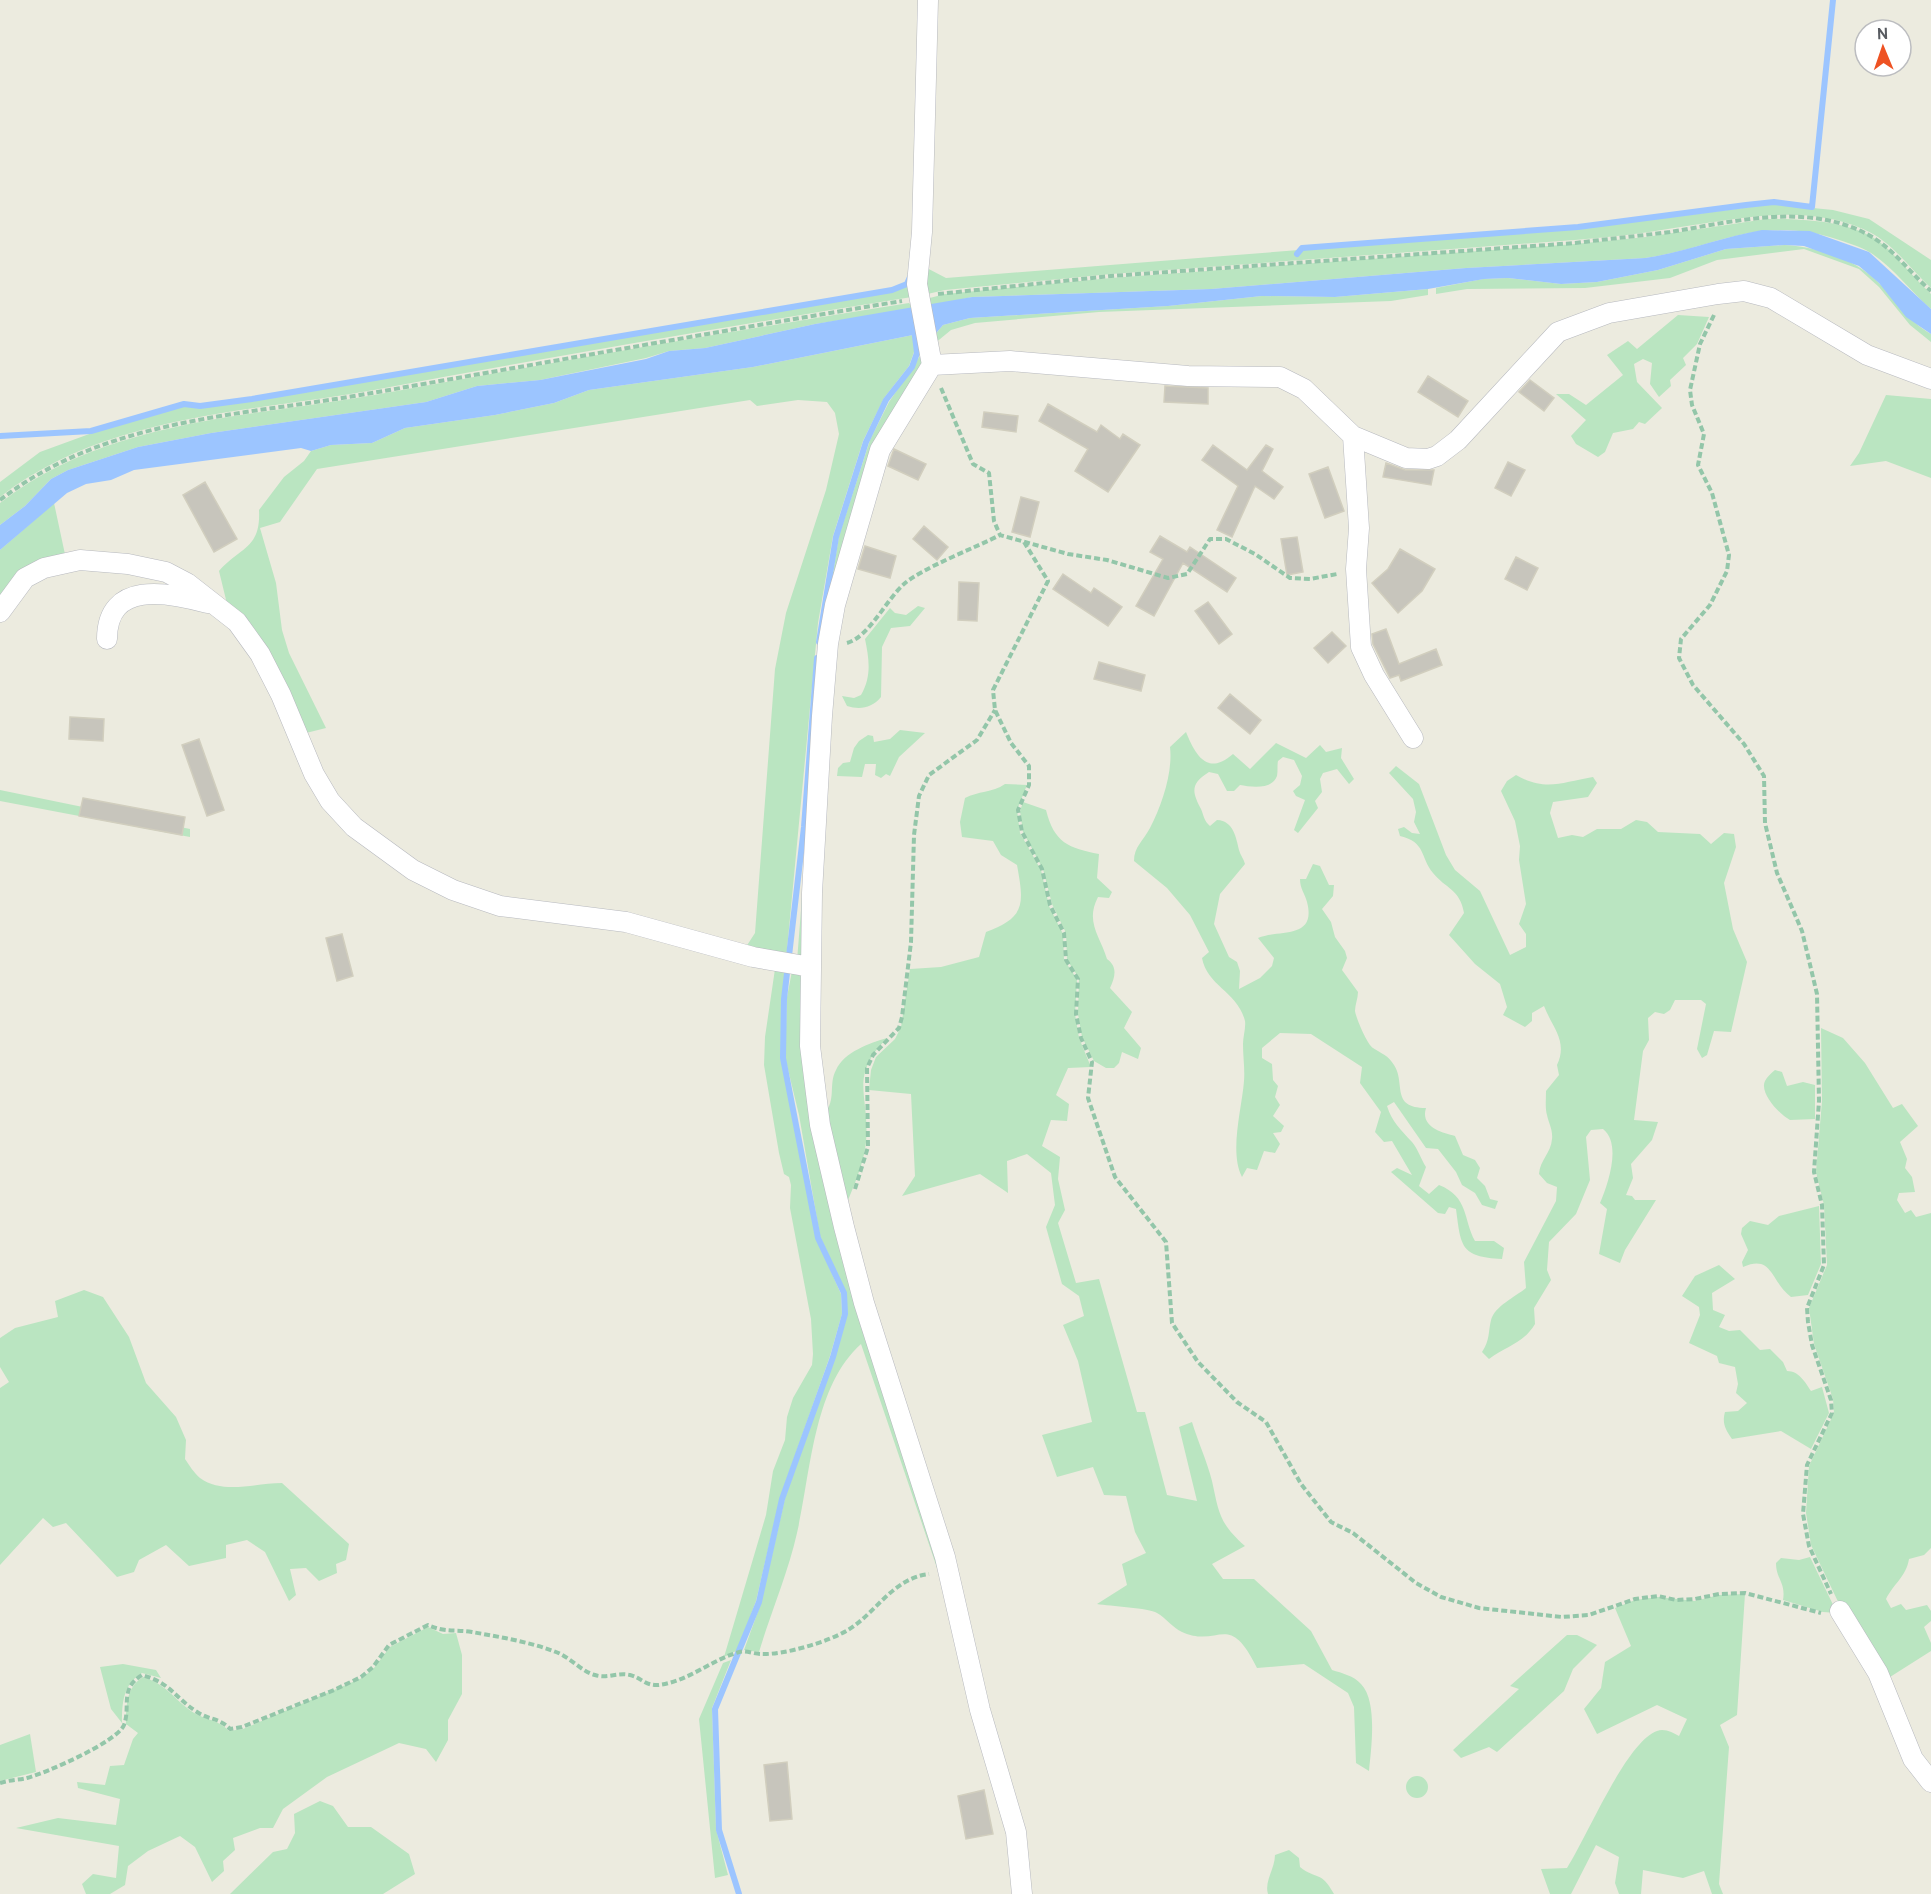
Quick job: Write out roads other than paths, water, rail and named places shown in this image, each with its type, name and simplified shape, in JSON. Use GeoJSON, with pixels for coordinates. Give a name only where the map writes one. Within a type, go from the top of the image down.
{"type":"FeatureCollection","features":[{"type":"Feature","properties":{"kind":"street"},"geometry":{"type":"LineString","coordinates":[[928,0],[922,232],[917,284],[930,344],[932,365],[880,450],[835,605],[828,644],[812,893],[798,965],[820,1125],[844,1227],[864,1303],[895,1393],[948,1571],[980,1710],[1016,1832],[1022,1894]]}},
{"type":"Feature","properties":{"kind":"street"},"geometry":{"type":"LineString","coordinates":[[932,365],[1010,360],[1188,376],[1280,377],[1304,389],[1353,436],[1406,458],[1428,459],[1437,456],[1458,441],[1558,332],[1609,313],[1743,291],[1771,298],[1867,356],[1931,379]]}},
{"type":"Feature","properties":{"kind":"street"},"geometry":{"type":"LineString","coordinates":[[1353,436],[1359,528],[1356,569],[1361,647],[1379,684],[1413,738]]}},
{"type":"Feature","properties":{"kind":"street"},"geometry":{"type":"LineString","coordinates":[[0,612],[10,595],[25,578],[44,568],[80,560],[128,564],[166,572],[187,583],[237,622],[260,654],[281,694],[314,774],[330,801],[354,827],[413,870],[453,890],[500,906],[626,922],[798,965]]}},
{"type":"Feature","properties":{"kind":"street"},"geometry":{"type":"LineString","coordinates":[[107,639],[111,616],[121,603],[134,595],[158,593],[211,604]]}},
{"type":"Feature","properties":{"kind":"street"},"geometry":{"type":"LineString","coordinates":[[1845,1619],[1878,1673],[1913,1759],[1931,1782]]}},
{"type":"Feature","properties":{"kind":"water"},"geometry":{"type":"Polygon","coordinates":[[[1762,230],[1810,231],[1869,252],[1931,309],[1931,334],[1906,317],[1879,283],[1859,266],[1804,246],[1785,245],[1726,249],[1658,270],[1597,282],[1561,284],[1508,278],[1484,279],[1428,289],[1335,297],[1262,296],[1168,306],[970,318],[943,325],[932,338],[913,335],[753,367],[589,390],[554,403],[495,415],[405,428],[372,443],[331,445],[311,451],[301,448],[134,470],[111,480],[86,484],[67,493],[0,550],[0,525],[25,506],[51,479],[68,470],[138,447],[211,433],[426,402],[477,386],[540,380],[646,359],[669,351],[705,348],[815,324],[972,297],[1211,289],[1466,268],[1645,258],[1762,230]]]}},
{"type":"Feature","properties":{"kind":"waterway"},"geometry":{"type":"LineString","coordinates":[[1297,254],[1302,248],[1578,227],[1774,202],[1812,207],[1833,0]]}},
{"type":"Feature","properties":{"kind":"waterway"},"geometry":{"type":"LineString","coordinates":[[0,436],[91,431],[184,404],[200,406],[252,399],[892,290],[907,284],[910,277]]}},
{"type":"Feature","properties":{"kind":"waterway"},"geometry":{"type":"LineString","coordinates":[[819,642],[836,537],[866,442],[886,400],[912,367],[917,353],[914,328]]}},
{"type":"Feature","properties":{"kind":"waterway"},"geometry":{"type":"LineString","coordinates":[[739,1894],[719,1830],[715,1709],[759,1602],[782,1499],[833,1357],[845,1314],[844,1293],[818,1238],[783,1058],[784,999],[804,827],[817,658]]}}]}
